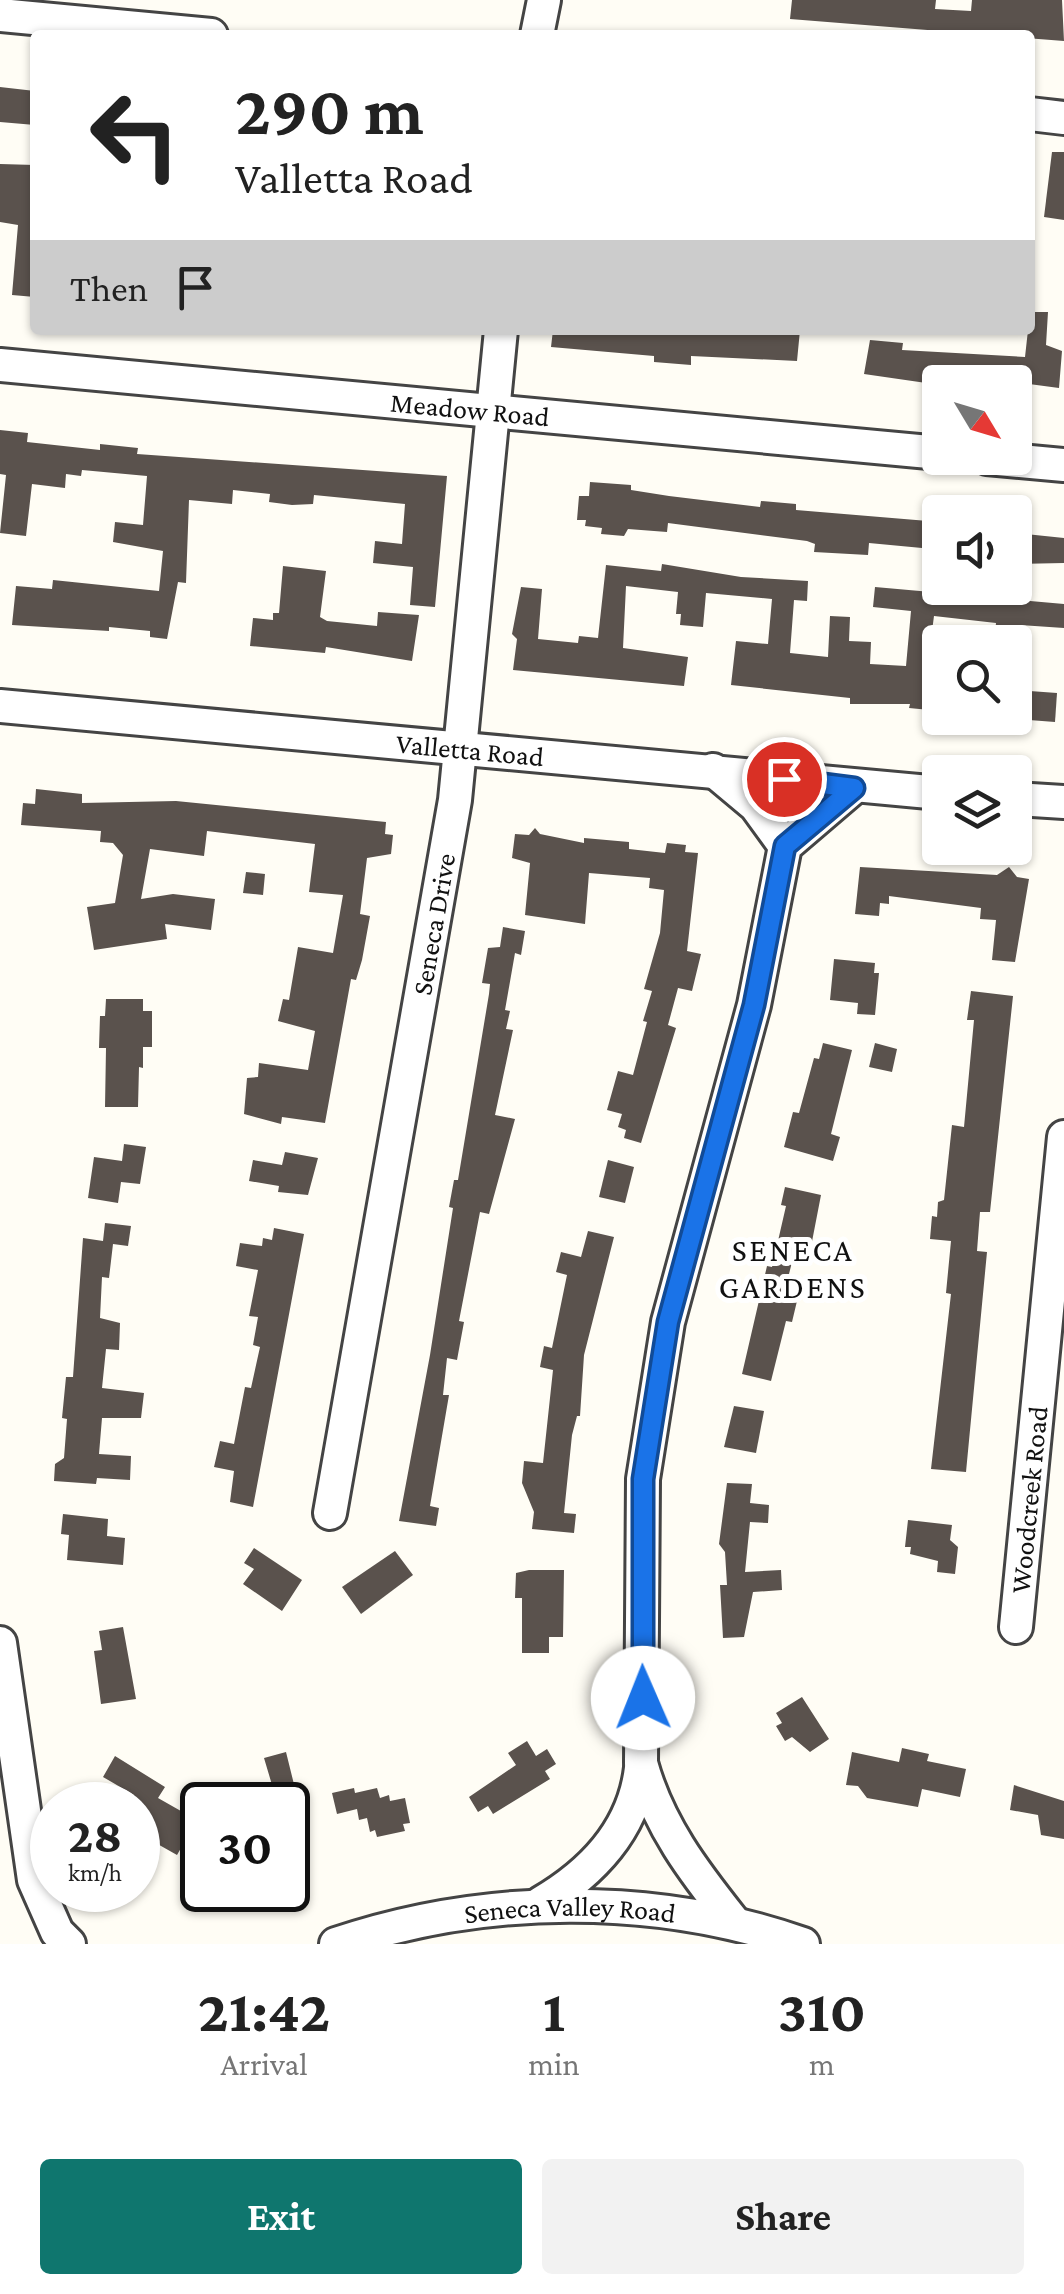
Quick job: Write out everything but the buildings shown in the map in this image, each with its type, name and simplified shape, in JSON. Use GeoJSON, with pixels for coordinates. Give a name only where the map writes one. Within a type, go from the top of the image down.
{"type":"FeatureCollection","features":[{"type":"Feature","properties":{"kind":"street"},"geometry":{"type":"LineString","coordinates":[[539,30],[544,0]]}},
{"type":"Feature","properties":{"kind":"street"},"geometry":{"type":"LineString","coordinates":[[0,15],[158,30]]}},
{"type":"Feature","properties":{"kind":"street"},"geometry":{"type":"LineString","coordinates":[[1035,115],[1064,118]]}},
{"type":"Feature","properties":{"kind":"street","name":"Seneca Drive"},"geometry":{"type":"LineString","coordinates":[[330,1513],[462,748],[501,335]]}},
{"type":"Feature","properties":{"kind":"street","name":"Meadow Road"},"geometry":{"type":"LineString","coordinates":[[0,364],[922,451]]}},
{"type":"Feature","properties":{"kind":"street"},"geometry":{"type":"LineString","coordinates":[[1032,462],[1064,465]]}},
{"type":"Feature","properties":{"kind":"street","name":"Valletta Road"},"geometry":{"type":"LineString","coordinates":[[0,706],[713,770],[922,793]]}},
{"type":"Feature","properties":{"kind":"street"},"geometry":{"type":"LineString","coordinates":[[713,770],[756,806],[785,846]]}},
{"type":"Feature","properties":{"kind":"street"},"geometry":{"type":"LineString","coordinates":[[541,1903],[585,1873],[609,1844],[634,1801],[642,1763],[643,1479],[668,1322],[754,1005],[785,846],[854,788]]}},
{"type":"Feature","properties":{"kind":"street"},"geometry":{"type":"LineString","coordinates":[[1032,800],[1064,802]]}},
{"type":"Feature","properties":{"kind":"street"},"geometry":{"type":"LineString","coordinates":[[1032,807],[1064,829]]}},
{"type":"Feature","properties":{"kind":"street","name":"Woodcreek Road"},"geometry":{"type":"LineString","coordinates":[[1016,1626],[1064,1136]]}},
{"type":"Feature","properties":{"kind":"street"},"geometry":{"type":"LineString","coordinates":[[0,1643],[34,1880],[57,1932],[69,1944]]}},
{"type":"Feature","properties":{"kind":"street"},"geometry":{"type":"LineString","coordinates":[[642,1763],[650,1796],[686,1862],[732,1921]]}},
{"type":"Feature","properties":{"kind":"street","name":"Seneca Valley Road"},"geometry":{"type":"LineString","coordinates":[[336,1944],[429,1919],[541,1903],[732,1921],[802,1944]]}},
{"type":"Feature","properties":{"kind":"district","name":"SENECA GARDENS"},"geometry":{"type":"Point","coordinates":[793,1268]}},
{"type":"Feature","properties":{"kind":"route"},"geometry":{"type":"LineString","coordinates":[[643,1698],[643,1479],[668,1322],[754,1005],[785,846],[837,798],[854,788],[784,779]]}}]}
